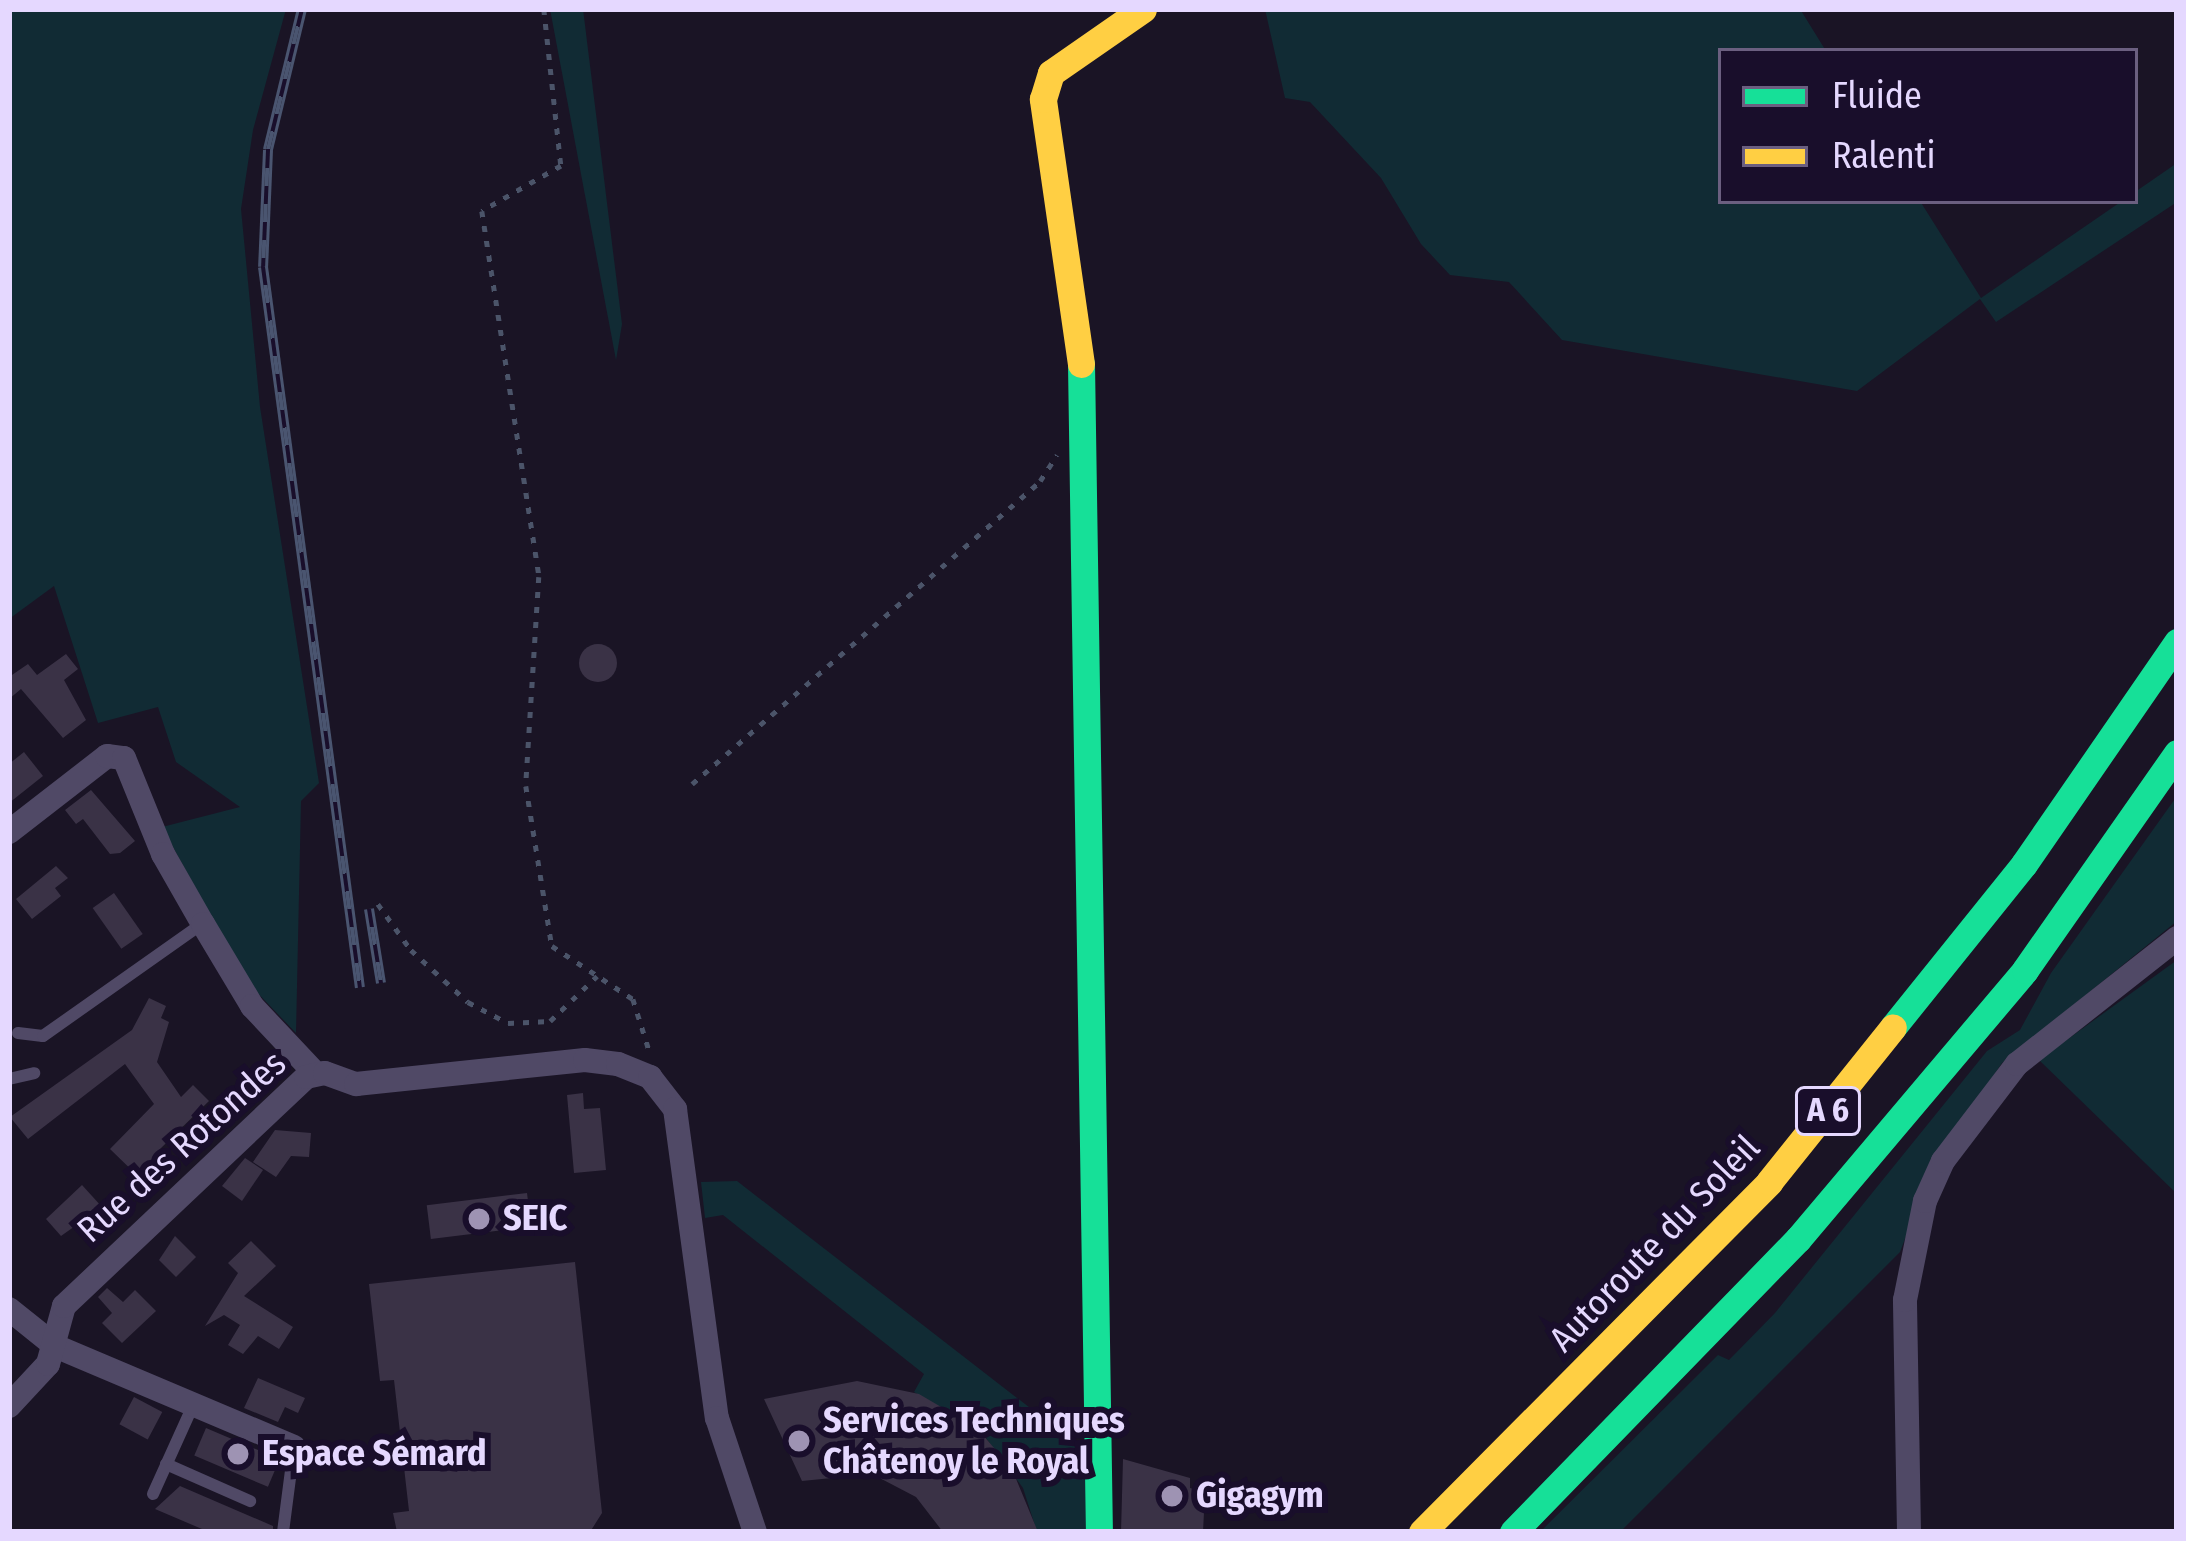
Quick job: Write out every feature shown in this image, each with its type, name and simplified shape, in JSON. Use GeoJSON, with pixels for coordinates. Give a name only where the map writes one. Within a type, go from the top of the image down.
{"type":"FeatureCollection","features":[{"type":"Feature","properties":{"kind":"main road"},"geometry":{"type":"LineString","coordinates":[[1099,1532],[1085,390],[1042,99],[1051,74],[1143,9]]}},
{"type":"Feature","properties":{"kind":"main road","name":"Autoroute du Soleil"},"geometry":{"type":"LineString","coordinates":[[1422,1532],[1769,1182],[2024,864],[2177,642]]}},
{"type":"Feature","properties":{"kind":"main road","name":"A 6"},"geometry":{"type":"LineString","coordinates":[[1513,1532],[1798,1239],[2025,970],[2177,753]]}},
{"type":"Feature","properties":{"kind":"street"},"geometry":{"type":"LineString","coordinates":[[9,832],[107,756],[119,755],[203,924],[252,1006],[315,1073]]}},
{"type":"Feature","properties":{"kind":"street"},"geometry":{"type":"LineString","coordinates":[[1909,1532],[1905,1300],[1912,1241],[1934,1181],[2017,1064],[2177,938]]}},
{"type":"Feature","properties":{"kind":"street","name":"Rue des Rotondes"},"geometry":{"type":"LineString","coordinates":[[9,1406],[56,1346],[64,1306],[315,1073],[369,1083],[585,1060],[650,1077]]}},
{"type":"Feature","properties":{"kind":"street"},"geometry":{"type":"LineString","coordinates":[[650,1077],[675,1109],[684,1144],[717,1418],[754,1532]]}},
{"type":"Feature","properties":{"kind":"street"},"geometry":{"type":"LineString","coordinates":[[9,1310],[56,1346],[295,1448]]}},
{"type":"Feature","properties":{"kind":"lane"},"geometry":{"type":"LineString","coordinates":[[18,1033],[43,1036],[203,924]]}},
{"type":"Feature","properties":{"kind":"lane"},"geometry":{"type":"LineString","coordinates":[[9,1078],[34,1073]]}},
{"type":"Feature","properties":{"kind":"lane"},"geometry":{"type":"LineString","coordinates":[[153,1494],[194,1402]]}},
{"type":"Feature","properties":{"kind":"lane"},"geometry":{"type":"LineString","coordinates":[[283,1532],[295,1448]]}},
{"type":"Feature","properties":{"kind":"lane"},"geometry":{"type":"LineString","coordinates":[[166,1464],[250,1501]]}},
{"type":"Feature","properties":{"kind":"path"},"geometry":{"type":"LineString","coordinates":[[544,9],[562,166],[482,211],[539,578],[526,787],[552,946],[633,999],[649,1034],[650,1077]]}},
{"type":"Feature","properties":{"kind":"path"},"geometry":{"type":"LineString","coordinates":[[692,784],[1040,481],[1060,450]]}},
{"type":"Feature","properties":{"kind":"path"},"geometry":{"type":"LineString","coordinates":[[379,904],[411,950],[468,1003],[508,1023],[550,1021],[597,976]]}},
{"type":"Feature","properties":{"kind":"shaded area"},"geometry":{"type":"Polygon","coordinates":[[[9,9],[286,9],[253,130],[241,209],[260,407],[319,783],[301,801],[296,1033],[247,982],[162,827],[240,807],[176,762],[158,707],[98,723],[54,586],[9,619],[9,9]]]}},
{"type":"Feature","properties":{"kind":"shaded area"},"geometry":{"type":"Polygon","coordinates":[[[550,9],[583,9],[622,324],[616,360],[550,9]]]}},
{"type":"Feature","properties":{"kind":"shaded area"},"geometry":{"type":"Polygon","coordinates":[[[1265,9],[1800,9],[1824,48],[1718,48],[1718,204],[1922,204],[1981,298],[2118,204],[2138,204],[2138,190],[2177,163],[2177,202],[1996,322],[1980,299],[1857,391],[1562,340],[1509,282],[1450,275],[1421,244],[1381,178],[1310,102],[1285,98],[1265,9]]]}},
{"type":"Feature","properties":{"kind":"shaded area"},"geometry":{"type":"Polygon","coordinates":[[[2177,796],[2177,921],[2002,1063],[1934,1163],[1900,1252],[1620,1532],[1540,1532],[1718,1355],[1729,1360],[1775,1313],[1987,1051],[2020,1030],[2051,973],[2177,796]]]}},
{"type":"Feature","properties":{"kind":"shaded area"},"geometry":{"type":"Polygon","coordinates":[[[2177,960],[2177,1194],[2039,1060],[2177,960]]]}},
{"type":"Feature","properties":{"kind":"shaded area"},"geometry":{"type":"Polygon","coordinates":[[[737,1181],[1074,1442],[1091,1445],[1090,1532],[1037,1532],[1023,1488],[983,1434],[914,1392],[924,1374],[723,1215],[705,1218],[701,1182],[737,1181]]]}},
{"type":"Feature","properties":{"kind":"building"},"geometry":{"type":"Polygon","coordinates":[[[598,644],[611,650],[617,663],[611,676],[598,682],[585,676],[579,663],[585,650],[598,644]]]}},
{"type":"Feature","properties":{"kind":"building"},"geometry":{"type":"Polygon","coordinates":[[[66,654],[78,669],[64,680],[86,720],[63,738],[21,689],[9,699],[9,677],[28,664],[37,675],[66,654]]]}},
{"type":"Feature","properties":{"kind":"building"},"geometry":{"type":"Polygon","coordinates":[[[24,752],[43,776],[9,803],[9,764],[24,752]]]}},
{"type":"Feature","properties":{"kind":"building"},"geometry":{"type":"Polygon","coordinates":[[[91,790],[135,841],[120,853],[110,854],[83,819],[76,824],[65,810],[91,790]]]}},
{"type":"Feature","properties":{"kind":"building"},"geometry":{"type":"Polygon","coordinates":[[[56,866],[68,878],[55,888],[61,896],[32,919],[16,899],[56,866]]]}},
{"type":"Feature","properties":{"kind":"building"},"geometry":{"type":"Polygon","coordinates":[[[114,893],[143,934],[121,949],[93,908],[114,893]]]}},
{"type":"Feature","properties":{"kind":"building"},"geometry":{"type":"Polygon","coordinates":[[[149,998],[166,1006],[161,1018],[169,1022],[157,1062],[181,1097],[193,1085],[209,1101],[159,1150],[171,1162],[147,1185],[110,1149],[154,1104],[125,1064],[28,1139],[10,1117],[132,1030],[149,998]]]}},
{"type":"Feature","properties":{"kind":"building"},"geometry":{"type":"Polygon","coordinates":[[[583,1093],[584,1109],[600,1108],[606,1170],[574,1173],[567,1095],[583,1093]]]}},
{"type":"Feature","properties":{"kind":"building"},"geometry":{"type":"Polygon","coordinates":[[[275,1130],[311,1133],[309,1157],[291,1156],[276,1177],[253,1162],[275,1130]]]}},
{"type":"Feature","properties":{"kind":"building"},"geometry":{"type":"Polygon","coordinates":[[[245,1158],[263,1170],[242,1201],[222,1186],[245,1158]]]}},
{"type":"Feature","properties":{"kind":"building"},"geometry":{"type":"Polygon","coordinates":[[[82,1185],[102,1207],[61,1236],[46,1219],[82,1185]]]}},
{"type":"Feature","properties":{"kind":"building","name":"SEIC"},"geometry":{"type":"Polygon","coordinates":[[[527,1193],[531,1227],[431,1239],[427,1205],[527,1193]]]}},
{"type":"Feature","properties":{"kind":"building"},"geometry":{"type":"Polygon","coordinates":[[[175,1236],[196,1257],[176,1277],[159,1260],[175,1236]]]}},
{"type":"Feature","properties":{"kind":"building"},"geometry":{"type":"Polygon","coordinates":[[[251,1241],[276,1266],[244,1296],[293,1327],[279,1349],[258,1336],[243,1354],[228,1345],[240,1325],[224,1315],[205,1326],[238,1273],[228,1263],[251,1241]]]}},
{"type":"Feature","properties":{"kind":"building"},"geometry":{"type":"Polygon","coordinates":[[[575,1262],[602,1513],[590,1532],[397,1532],[393,1513],[409,1511],[394,1380],[380,1381],[369,1284],[575,1262]]]}},
{"type":"Feature","properties":{"kind":"building"},"geometry":{"type":"Polygon","coordinates":[[[107,1288],[123,1302],[135,1290],[156,1311],[122,1343],[102,1323],[112,1313],[98,1297],[107,1288]]]}},
{"type":"Feature","properties":{"kind":"building"},"geometry":{"type":"Polygon","coordinates":[[[258,1378],[305,1398],[298,1413],[285,1407],[278,1422],[244,1408],[258,1378]]]}},
{"type":"Feature","properties":{"kind":"building"},"geometry":{"type":"Polygon","coordinates":[[[857,1381],[919,1394],[977,1428],[1012,1469],[1038,1532],[943,1532],[916,1497],[872,1474],[802,1481],[764,1399],[857,1381]]]}},
{"type":"Feature","properties":{"kind":"building"},"geometry":{"type":"Polygon","coordinates":[[[134,1397],[162,1412],[148,1439],[119,1424],[134,1397]]]}},
{"type":"Feature","properties":{"kind":"building","name":"Espace Sémard"},"geometry":{"type":"Polygon","coordinates":[[[206,1428],[280,1459],[268,1487],[194,1456],[206,1428]]]}},
{"type":"Feature","properties":{"kind":"building","name":"Gigagym"},"geometry":{"type":"Polygon","coordinates":[[[1123,1459],[1190,1478],[1190,1488],[1205,1493],[1203,1532],[1121,1532],[1123,1459]]]}},
{"type":"Feature","properties":{"kind":"building"},"geometry":{"type":"Polygon","coordinates":[[[180,1486],[273,1526],[273,1532],[209,1532],[155,1509],[180,1486]]]}},
{"type":"Feature","properties":{"kind":"railway"},"geometry":{"type":"LineString","coordinates":[[302,9],[268,150],[263,267],[360,988]]}},
{"type":"Feature","properties":{"kind":"railway"},"geometry":{"type":"LineString","coordinates":[[369,909],[381,983]]}},
{"type":"Feature","properties":{"kind":"traffic: fast"},"geometry":{"type":"LineString","coordinates":[[1081,364],[1099,1532]]}},
{"type":"Feature","properties":{"kind":"traffic: fast"},"geometry":{"type":"LineString","coordinates":[[1893,1027],[2024,864],[2177,642]]}},
{"type":"Feature","properties":{"kind":"traffic: fast"},"geometry":{"type":"LineString","coordinates":[[1513,1532],[1798,1239],[2025,970],[2177,753]]}},
{"type":"Feature","properties":{"kind":"traffic: slow"},"geometry":{"type":"LineString","coordinates":[[1081,364],[1043,99],[1051,73],[1143,9]]}},
{"type":"Feature","properties":{"kind":"traffic: slow"},"geometry":{"type":"LineString","coordinates":[[1422,1532],[1769,1182],[1893,1027]]}},
{"type":"Feature","properties":{"kind":"place","name":"SEIC"},"geometry":{"type":"Point","coordinates":[479,1219]}},
{"type":"Feature","properties":{"kind":"place","name":"Services Techniques Châtenoy le Royal"},"geometry":{"type":"Point","coordinates":[799,1441]}},
{"type":"Feature","properties":{"kind":"place","name":"Espace Sémard"},"geometry":{"type":"Point","coordinates":[238,1454]}},
{"type":"Feature","properties":{"kind":"place","name":"Gigagym"},"geometry":{"type":"Point","coordinates":[1172,1496]}}]}
